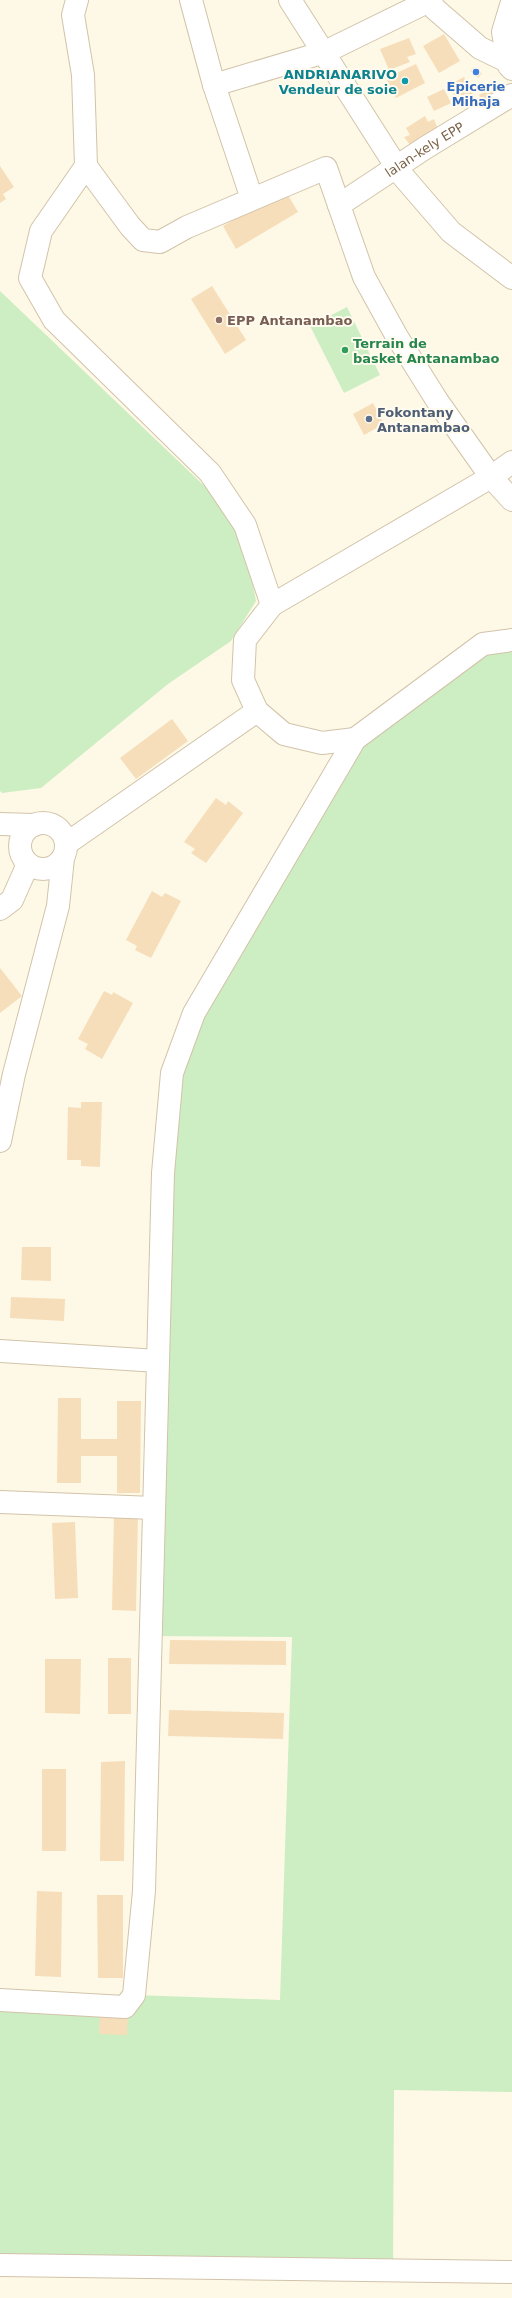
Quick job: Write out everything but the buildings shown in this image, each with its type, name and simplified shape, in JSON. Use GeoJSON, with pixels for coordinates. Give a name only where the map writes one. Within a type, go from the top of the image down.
{"type":"FeatureCollection","features":[{"type":"Feature","properties":{"kind":"street"},"geometry":{"type":"LineString","coordinates":[[77,0],[73,15],[83,75],[86,166],[130,226],[143,240],[160,242],[187,227],[252,198],[326,168],[364,277],[396,336],[438,402],[491,477],[512,500]]}},
{"type":"Feature","properties":{"kind":"street"},"geometry":{"type":"LineString","coordinates":[[191,0],[214,85],[252,198]]}},
{"type":"Feature","properties":{"kind":"street"},"geometry":{"type":"LineString","coordinates":[[290,0],[325,52],[401,174],[451,232],[512,278]]}},
{"type":"Feature","properties":{"kind":"street"},"geometry":{"type":"LineString","coordinates":[[214,85],[325,52],[429,0],[435,9],[480,48],[510,66]]}},
{"type":"Feature","properties":{"kind":"street"},"geometry":{"type":"LineString","coordinates":[[510,66],[503,32],[512,2]]}},
{"type":"Feature","properties":{"kind":"street","name":"lalan-kely EPP"},"geometry":{"type":"LineString","coordinates":[[339,205],[425,148],[512,96]]}},
{"type":"Feature","properties":{"kind":"street"},"geometry":{"type":"LineString","coordinates":[[86,166],[40,231],[30,278],[54,320],[210,473],[245,525],[272,605]]}},
{"type":"Feature","properties":{"kind":"street"},"geometry":{"type":"LineString","coordinates":[[355,739],[322,743],[284,734],[257,711],[242,680],[245,640],[272,605],[491,477],[512,462]]}},
{"type":"Feature","properties":{"kind":"street"},"geometry":{"type":"LineString","coordinates":[[0,2000],[125,2007],[134,1995],[144,1891],[163,1173],[172,1074],[194,1013],[355,739],[483,644],[512,640]]}},
{"type":"Feature","properties":{"kind":"street"},"geometry":{"type":"LineString","coordinates":[[34,825],[23,835],[20,843],[23,858],[28,864],[43,869],[57,864],[64,851],[257,711]]}},
{"type":"Feature","properties":{"kind":"street"},"geometry":{"type":"LineString","coordinates":[[0,824],[48,824],[60,831],[64,851],[58,906],[14,1074],[0,1141]]}},
{"type":"Feature","properties":{"kind":"street"},"geometry":{"type":"LineString","coordinates":[[0,910],[12,900],[28,864]]}},
{"type":"Feature","properties":{"kind":"street"},"geometry":{"type":"LineString","coordinates":[[0,1351],[158,1361]]}},
{"type":"Feature","properties":{"kind":"street"},"geometry":{"type":"LineString","coordinates":[[0,1502],[154,1508]]}},
{"type":"Feature","properties":{"kind":"street"},"geometry":{"type":"LineString","coordinates":[[0,2265],[512,2272]]}},
{"type":"Feature","properties":{"kind":"green space"},"geometry":{"type":"Polygon","coordinates":[[[0,291],[219,500],[247,553],[256,601],[231,641],[168,684],[41,788],[2,793],[0,791],[0,291]]]}},
{"type":"Feature","properties":{"kind":"green space","name":"Terrain de basket Antanambao"},"geometry":{"type":"Polygon","coordinates":[[[347,307],[380,375],[344,393],[310,326],[347,307]]]}},
{"type":"Feature","properties":{"kind":"green space"},"geometry":{"type":"Polygon","coordinates":[[[512,640],[512,2092],[394,2090],[393,2271],[0,2265],[0,2000],[125,2007],[134,1995],[280,2000],[292,1637],[150,1636],[172,1073],[355,739],[483,644],[512,640]]]}},
{"type":"Feature","properties":{"kind":"place","name":"Epicerie Mihaja"},"geometry":{"type":"Point","coordinates":[476,72]}},
{"type":"Feature","properties":{"kind":"place","name":"ANDRIANARIVO Vendeur de soie"},"geometry":{"type":"Point","coordinates":[405,81]}},
{"type":"Feature","properties":{"kind":"place","name":"EPP Antanambao"},"geometry":{"type":"Point","coordinates":[219,320]}},
{"type":"Feature","properties":{"kind":"place","name":"Terrain de basket Antanambao"},"geometry":{"type":"Point","coordinates":[345,350]}},
{"type":"Feature","properties":{"kind":"place","name":"Fokontany Antanambao"},"geometry":{"type":"Point","coordinates":[369,419]}}]}
